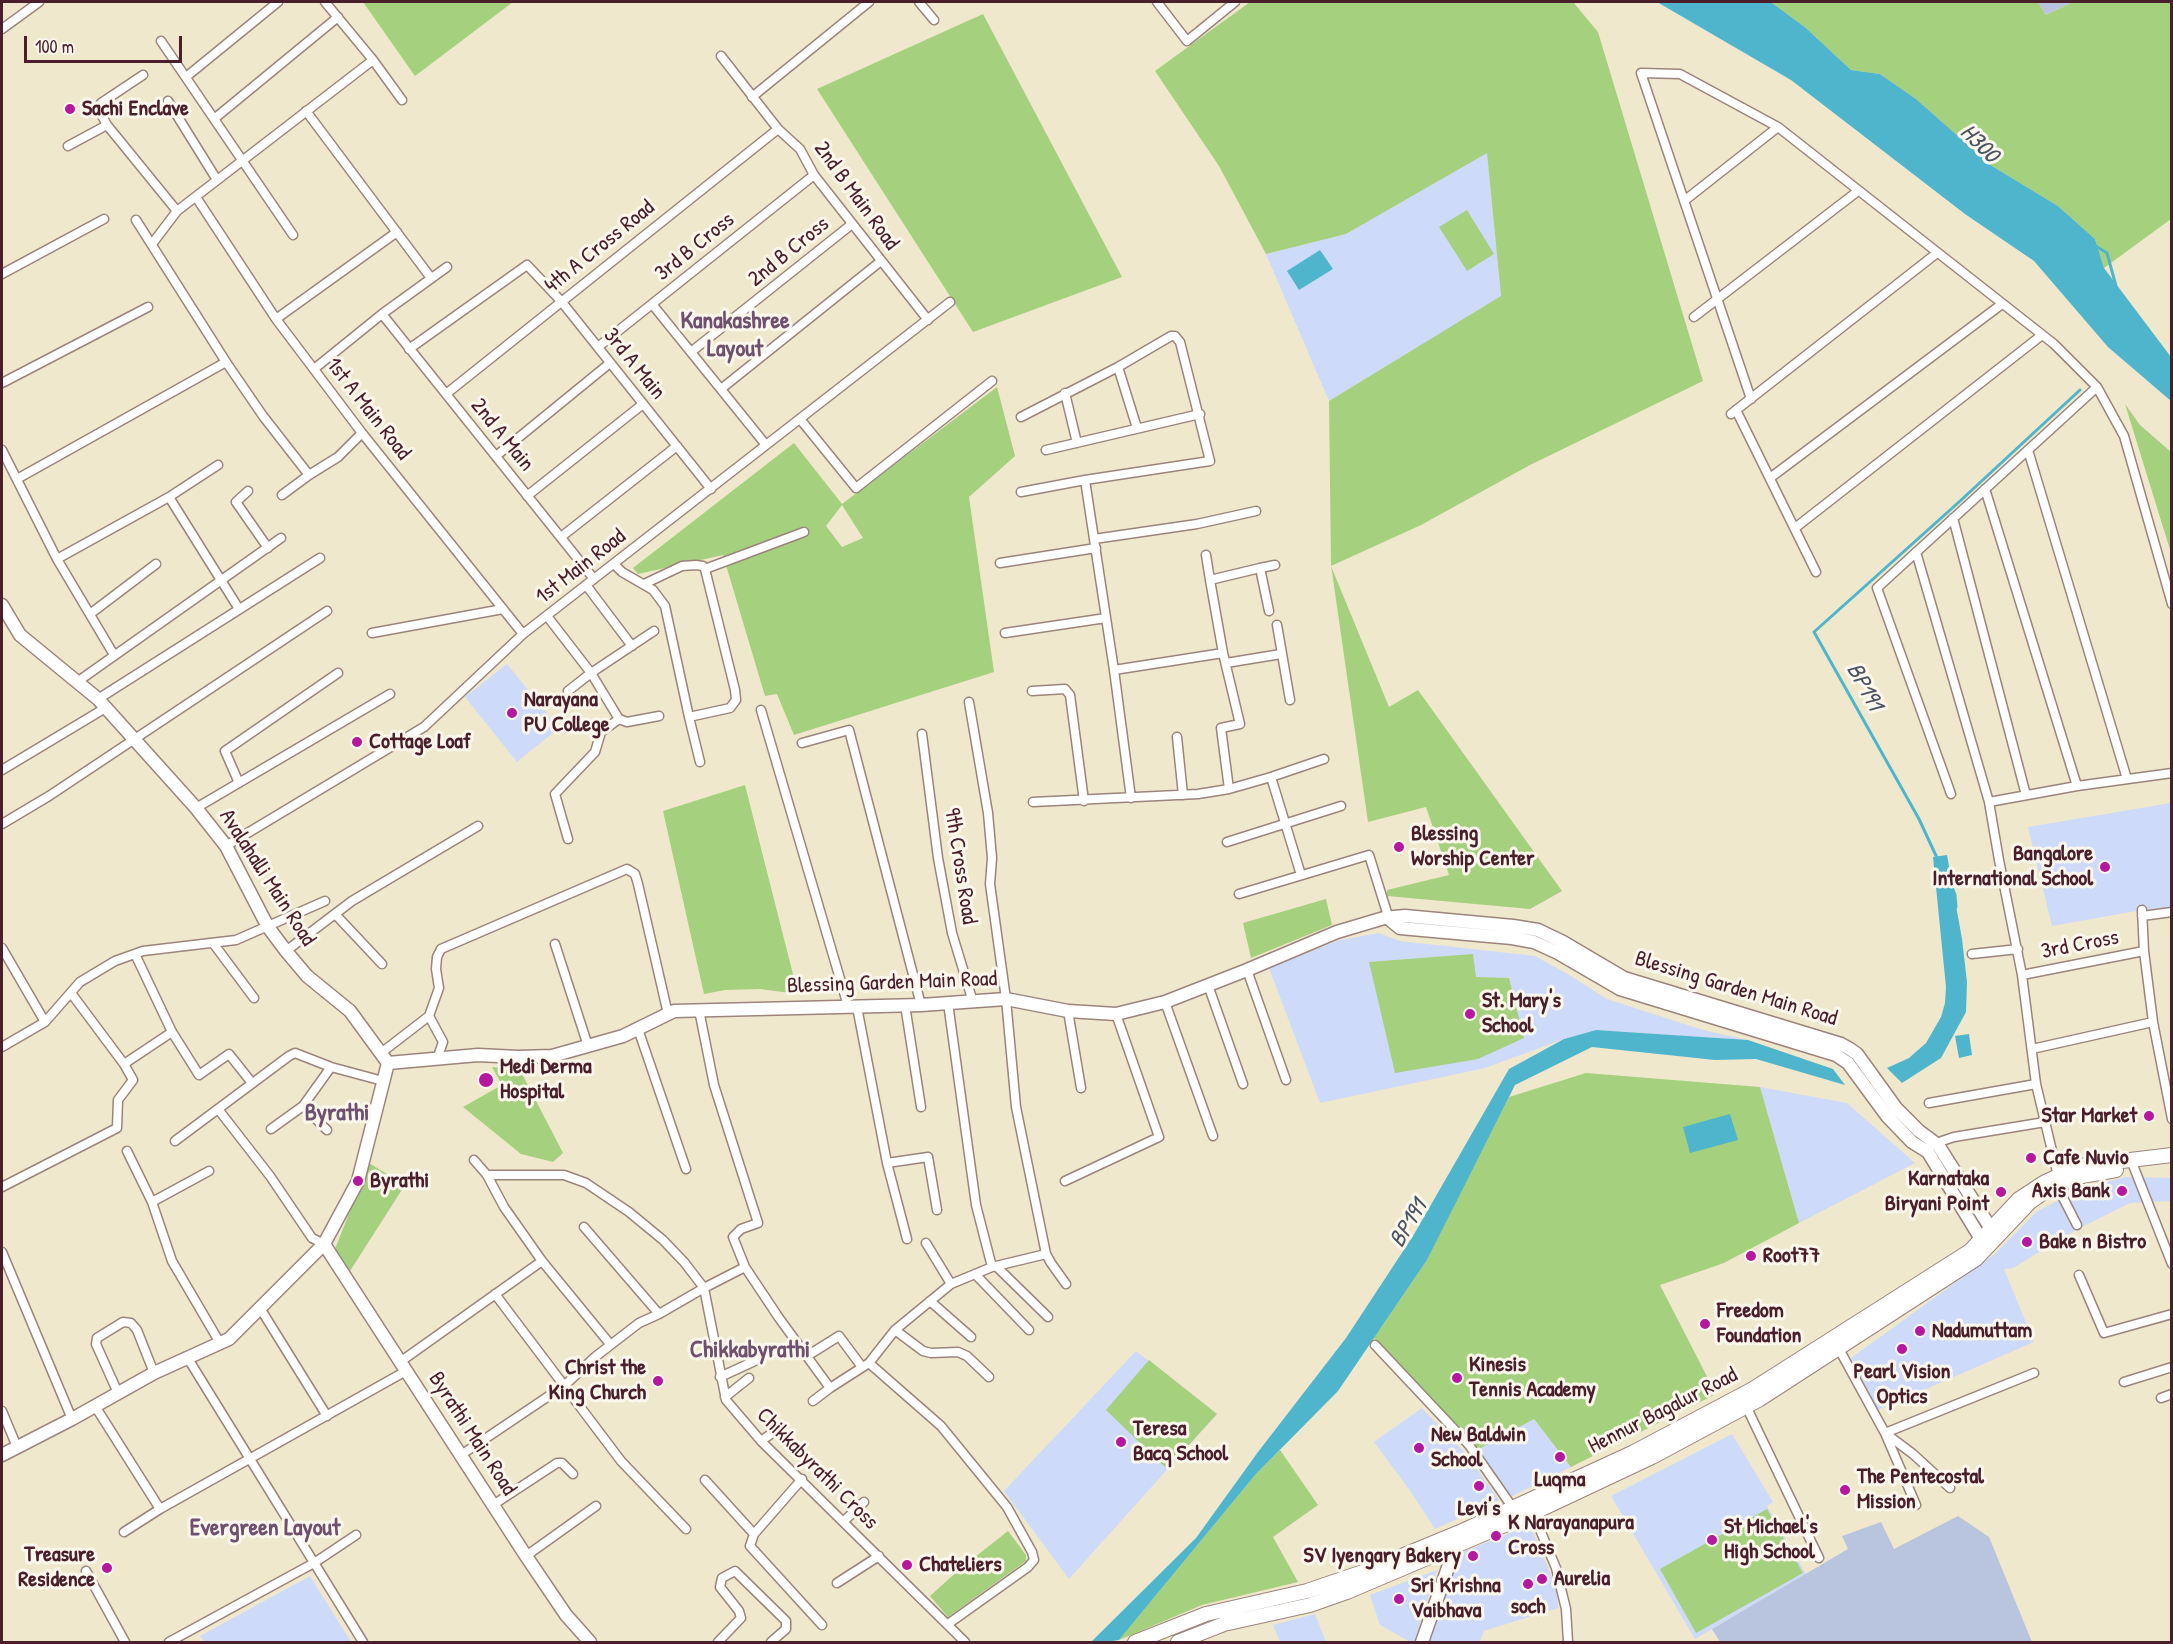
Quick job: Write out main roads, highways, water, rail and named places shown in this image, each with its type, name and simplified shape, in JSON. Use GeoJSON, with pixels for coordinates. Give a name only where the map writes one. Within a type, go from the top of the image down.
{"type":"FeatureCollection","features":[{"type":"Feature","properties":{"kind":"main road","name":"Avalahalli Main Road"},"geometry":{"type":"LineString","coordinates":[[2,605],[20,635],[103,703],[196,808],[226,846],[268,927],[286,951],[308,976],[350,1011],[384,1058]]}},
{"type":"Feature","properties":{"kind":"main road","name":"Blessing Garden Main Road"},"geometry":{"type":"LineString","coordinates":[[384,1058],[436,1059],[478,1055],[552,1056],[623,1036],[674,1011],[921,1005],[1006,999],[1068,1011],[1116,1014],[1165,1002],[1337,932],[1384,918],[1405,916],[1513,926],[1538,930],[1624,978],[1841,1044],[1857,1054],[1896,1108],[1911,1124],[1938,1144],[1989,1238]]}},
{"type":"Feature","properties":{"kind":"main road","name":"Blessing Garden Main Road"},"geometry":{"type":"LineString","coordinates":[[1389,919],[1400,928],[1534,942],[1620,989],[1836,1055],[1848,1063],[1887,1116],[1912,1142],[1928,1152],[1989,1238]]}},
{"type":"Feature","properties":{"kind":"main road"},"geometry":{"type":"LineString","coordinates":[[2,1455],[154,1373],[229,1339],[324,1244],[357,1181],[383,1081],[384,1058]]}},
{"type":"Feature","properties":{"kind":"main road","name":"Hennur Bagalur Road"},"geometry":{"type":"LineString","coordinates":[[1135,1642],[1206,1614],[1307,1591],[1363,1572],[1460,1532],[1656,1442],[1753,1389],[1970,1251],[2058,1181],[2172,1155]]}},
{"type":"Feature","properties":{"kind":"main road","name":"Hennur Bagalur Road"},"geometry":{"type":"LineString","coordinates":[[2132,1164],[2172,1164]]}},
{"type":"Feature","properties":{"kind":"main road","name":"Hennur Bagalur Road"},"geometry":{"type":"LineString","coordinates":[[1178,1642],[1224,1624],[1319,1601],[1533,1513],[1641,1462],[1746,1406],[1839,1349],[1977,1259],[1989,1238]]}},
{"type":"Feature","properties":{"kind":"main road","name":"Byrathi Main Road"},"geometry":{"type":"LineString","coordinates":[[324,1244],[526,1556],[566,1615],[590,1642]]}},
{"type":"Feature","properties":{"kind":"main road"},"geometry":{"type":"LineString","coordinates":[[1422,1642],[1460,1532]]}},
{"type":"Feature","properties":{"kind":"water"},"geometry":{"type":"Polygon","coordinates":[[[1657,2],[1771,2],[1806,28],[1851,70],[1880,74],[1916,99],[1992,166],[2058,206],[2095,239],[2104,268],[2171,357],[2171,401],[2108,347],[2034,261],[1965,214],[1791,80],[1657,2]]]}},
{"type":"Feature","properties":{"kind":"water"},"geometry":{"type":"Polygon","coordinates":[[[1320,250],[1333,269],[1299,290],[1287,271],[1320,250]]]}},
{"type":"Feature","properties":{"kind":"water"},"geometry":{"type":"Polygon","coordinates":[[[1947,855],[1962,939],[1967,982],[1966,1012],[1941,1058],[1902,1083],[1887,1068],[1909,1058],[1926,1043],[1941,1017],[1945,1003],[1946,987],[1933,857],[1947,855]]]}},
{"type":"Feature","properties":{"kind":"water"},"geometry":{"type":"Polygon","coordinates":[[[1596,1030],[1748,1040],[1833,1069],[1845,1085],[1756,1059],[1715,1060],[1592,1047],[1515,1085],[1427,1260],[1338,1391],[1256,1474],[1119,1640],[1091,1642],[1196,1538],[1258,1452],[1346,1338],[1413,1236],[1509,1069],[1564,1039],[1596,1030]]]}},
{"type":"Feature","properties":{"kind":"water"},"geometry":{"type":"Polygon","coordinates":[[[1969,1034],[1972,1055],[1959,1058],[1955,1036],[1969,1034]]]}},
{"type":"Feature","properties":{"kind":"water"},"geometry":{"type":"Polygon","coordinates":[[[1730,1114],[1738,1140],[1690,1153],[1683,1127],[1730,1114]]]}},
{"type":"Feature","properties":{"kind":"waterway","name":"H300"},"geometry":{"type":"LineString","coordinates":[[2094,245],[2107,253],[2116,286]]}},
{"type":"Feature","properties":{"kind":"waterway","name":"BP191"},"geometry":{"type":"LineString","coordinates":[[1938,860],[1919,819],[1814,632],[2080,390]]}},
{"type":"Feature","properties":{"kind":"waterway","name":"BP191"},"geometry":{"type":"LineString","coordinates":[[1952,887],[1956,907]]}},
{"type":"Feature","properties":{"kind":"place","name":"Sachi Enclave"},"geometry":{"type":"Point","coordinates":[70,109]}},
{"type":"Feature","properties":{"kind":"place","name":"Narayana PU College"},"geometry":{"type":"Point","coordinates":[512,713]}},
{"type":"Feature","properties":{"kind":"place","name":"Cottage Loaf"},"geometry":{"type":"Point","coordinates":[357,742]}},
{"type":"Feature","properties":{"kind":"place","name":"Blessing Worship Center"},"geometry":{"type":"Point","coordinates":[1399,847]}},
{"type":"Feature","properties":{"kind":"place","name":"Bangalore International School"},"geometry":{"type":"Point","coordinates":[2105,867]}},
{"type":"Feature","properties":{"kind":"place","name":"St. Mary's School"},"geometry":{"type":"Point","coordinates":[1470,1014]}},
{"type":"Feature","properties":{"kind":"place","name":"Medi Derma Hospital"},"geometry":{"type":"Point","coordinates":[486,1080]}},
{"type":"Feature","properties":{"kind":"place","name":"Star Market"},"geometry":{"type":"Point","coordinates":[2149,1116]}},
{"type":"Feature","properties":{"kind":"place","name":"Cafe Nuvio"},"geometry":{"type":"Point","coordinates":[2031,1158]}},
{"type":"Feature","properties":{"kind":"place","name":"Byrathi"},"geometry":{"type":"Point","coordinates":[358,1181]}},
{"type":"Feature","properties":{"kind":"place","name":"Axis Bank"},"geometry":{"type":"Point","coordinates":[2122,1191]}},
{"type":"Feature","properties":{"kind":"place","name":"Karnataka Biryani Point"},"geometry":{"type":"Point","coordinates":[2001,1192]}},
{"type":"Feature","properties":{"kind":"place","name":"Bake n Bistro"},"geometry":{"type":"Point","coordinates":[2027,1242]}},
{"type":"Feature","properties":{"kind":"place","name":"Root77"},"geometry":{"type":"Point","coordinates":[1751,1256]}},
{"type":"Feature","properties":{"kind":"place","name":"Freedom Foundation"},"geometry":{"type":"Point","coordinates":[1705,1324]}},
{"type":"Feature","properties":{"kind":"place","name":"Nadumuttam"},"geometry":{"type":"Point","coordinates":[1920,1331]}},
{"type":"Feature","properties":{"kind":"place","name":"Pearl Vision Optics"},"geometry":{"type":"Point","coordinates":[1902,1349]}},
{"type":"Feature","properties":{"kind":"place","name":"Kinesis Tennis Academy"},"geometry":{"type":"Point","coordinates":[1457,1378]}},
{"type":"Feature","properties":{"kind":"place","name":"Christ the King Church"},"geometry":{"type":"Point","coordinates":[658,1381]}},
{"type":"Feature","properties":{"kind":"place","name":"Teresa Bacq School"},"geometry":{"type":"Point","coordinates":[1121,1442]}},
{"type":"Feature","properties":{"kind":"place","name":"New Baldwin School"},"geometry":{"type":"Point","coordinates":[1419,1448]}},
{"type":"Feature","properties":{"kind":"place","name":"Luqma"},"geometry":{"type":"Point","coordinates":[1560,1457]}},
{"type":"Feature","properties":{"kind":"place","name":"Levi's"},"geometry":{"type":"Point","coordinates":[1479,1486]}},
{"type":"Feature","properties":{"kind":"place","name":"The Pentecostal Mission"},"geometry":{"type":"Point","coordinates":[1845,1490]}},
{"type":"Feature","properties":{"kind":"place","name":"K Narayanapura Cross"},"geometry":{"type":"Point","coordinates":[1496,1536]}},
{"type":"Feature","properties":{"kind":"place","name":"St Michael's High School"},"geometry":{"type":"Point","coordinates":[1712,1540]}},
{"type":"Feature","properties":{"kind":"place","name":"SV Iyengary Bakery"},"geometry":{"type":"Point","coordinates":[1473,1556]}},
{"type":"Feature","properties":{"kind":"place","name":"Chateliers"},"geometry":{"type":"Point","coordinates":[907,1565]}},
{"type":"Feature","properties":{"kind":"place","name":"Treasure Residence"},"geometry":{"type":"Point","coordinates":[107,1568]}},
{"type":"Feature","properties":{"kind":"place","name":"Aurelia"},"geometry":{"type":"Point","coordinates":[1542,1579]}},
{"type":"Feature","properties":{"kind":"place","name":"soch"},"geometry":{"type":"Point","coordinates":[1528,1584]}},
{"type":"Feature","properties":{"kind":"place","name":"Sri Krishna Vaibhava"},"geometry":{"type":"Point","coordinates":[1399,1599]}},
{"type":"Feature","properties":{"kind":"district","name":"Kanakashree Layout"},"geometry":{"type":"Point","coordinates":[735,336]}},
{"type":"Feature","properties":{"kind":"district","name":"Byrathi"},"geometry":{"type":"Point","coordinates":[337,1114]}},
{"type":"Feature","properties":{"kind":"district","name":"Chikkabyrathi"},"geometry":{"type":"Point","coordinates":[750,1351]}},
{"type":"Feature","properties":{"kind":"district","name":"Evergreen Layout"},"geometry":{"type":"Point","coordinates":[265,1529]}}]}
